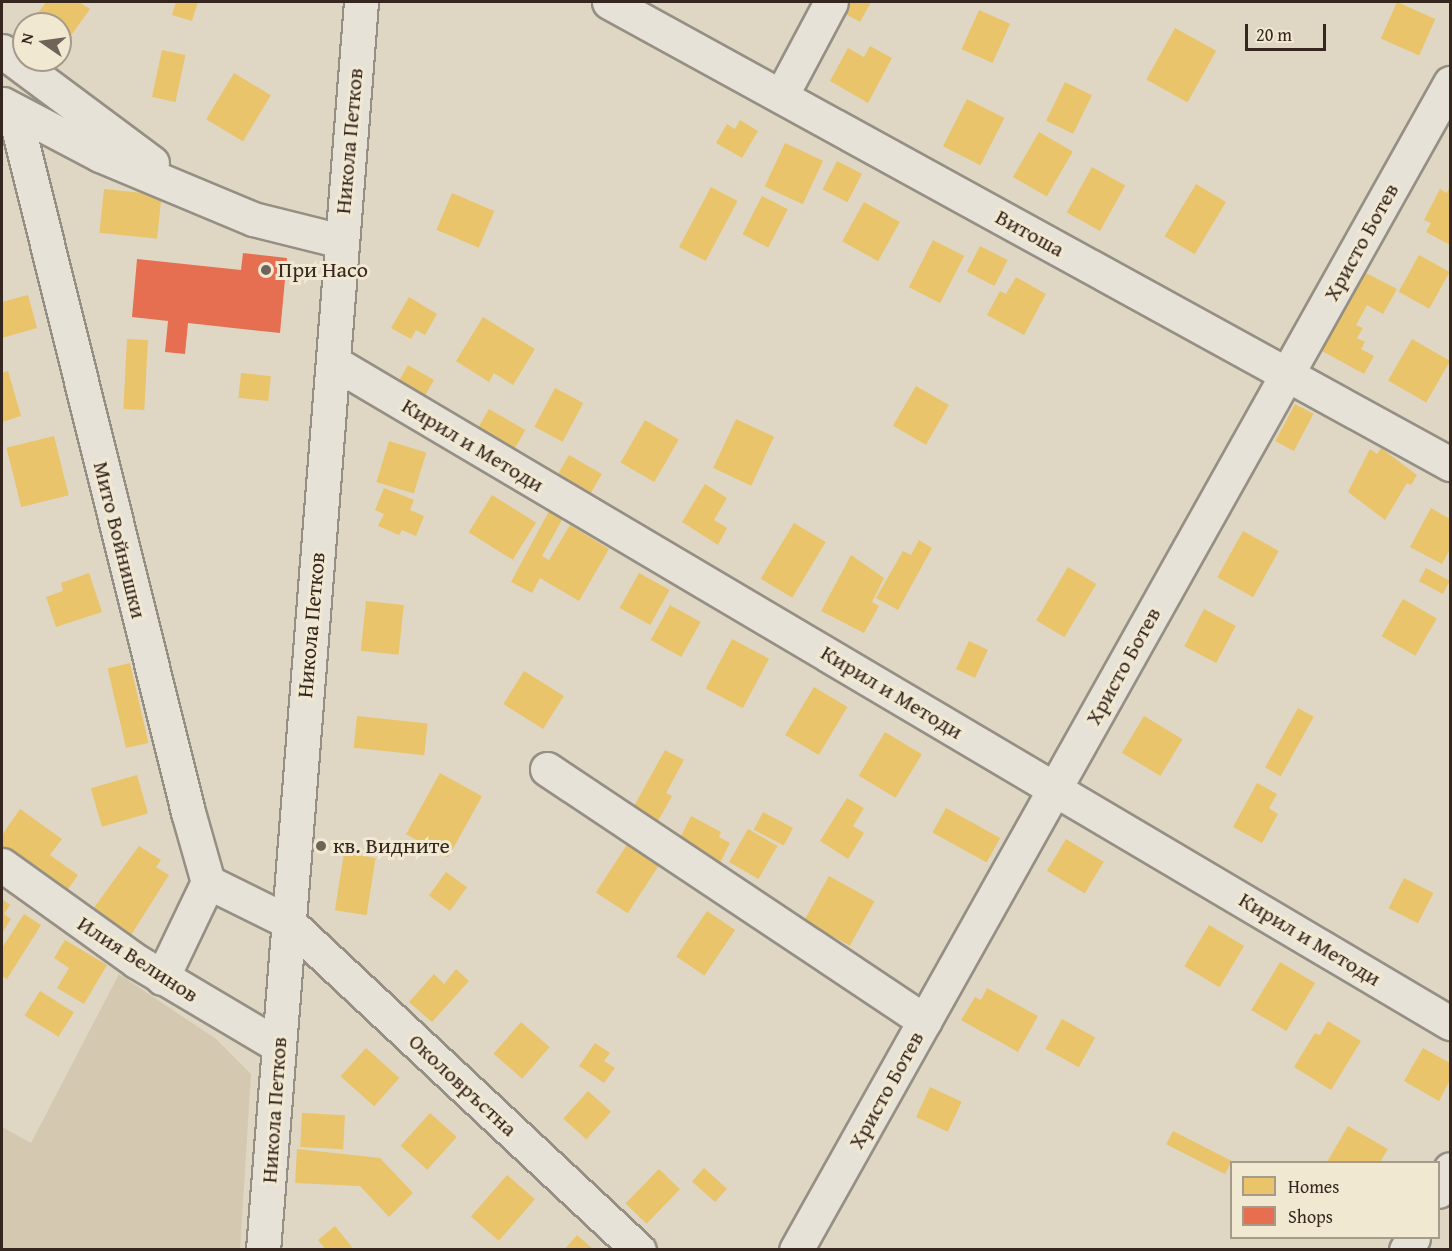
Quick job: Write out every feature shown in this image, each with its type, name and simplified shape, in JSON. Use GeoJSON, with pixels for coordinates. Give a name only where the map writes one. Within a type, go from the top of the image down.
{"type":"FeatureCollection","features":[{"type":"Feature","properties":{"kind":"street","name":"Никола Петков"},"geometry":{"type":"LineString","coordinates":[[263,1250],[287,921],[361,2]]}},
{"type":"Feature","properties":{"kind":"street","name":"Витоша"},"geometry":{"type":"LineString","coordinates":[[609,2],[1450,464]]}},
{"type":"Feature","properties":{"kind":"street"},"geometry":{"type":"LineString","coordinates":[[781,96],[831,2]]}},
{"type":"Feature","properties":{"kind":"street","name":"Мито Войнишки"},"geometry":{"type":"LineString","coordinates":[[2,51],[187,190]]}},
{"type":"Feature","properties":{"kind":"street","name":"Христо Ботев"},"geometry":{"type":"LineString","coordinates":[[796,1250],[1450,83]]}},
{"type":"Feature","properties":{"kind":"street","name":"Мито Войнишки"},"geometry":{"type":"LineString","coordinates":[[8,107],[100,155],[253,219],[341,241]]}},
{"type":"Feature","properties":{"kind":"street","name":"Мито Войнишки"},"geometry":{"type":"LineString","coordinates":[[8,107],[188,812],[208,882]]}},
{"type":"Feature","properties":{"kind":"street","name":"Кирил и Методи"},"geometry":{"type":"LineString","coordinates":[[333,362],[1450,1023]]}},
{"type":"Feature","properties":{"kind":"street"},"geometry":{"type":"LineString","coordinates":[[547,769],[925,1021]]}},
{"type":"Feature","properties":{"kind":"street","name":"Илия Велинов"},"geometry":{"type":"LineString","coordinates":[[2,866],[162,978],[279,1046]]}},
{"type":"Feature","properties":{"kind":"street"},"geometry":{"type":"LineString","coordinates":[[162,978],[208,882],[287,921]]}},
{"type":"Feature","properties":{"kind":"street","name":"Околовръстна"},"geometry":{"type":"LineString","coordinates":[[287,921],[639,1250]]}},
{"type":"Feature","properties":{"kind":"street"},"geometry":{"type":"LineString","coordinates":[[1440,1187],[1450,1169]]}},
{"type":"Feature","properties":{"kind":"shaded area"},"geometry":{"type":"Polygon","coordinates":[[[119,974],[216,1039],[251,1074],[240,1249],[2,1249],[2,1127],[31,1143],[119,974]]]}},
{"type":"Feature","properties":{"kind":"building: Homes"},"geometry":{"type":"Polygon","coordinates":[[[46,2],[79,2],[90,9],[72,34],[72,12],[39,12],[46,2]]]}},
{"type":"Feature","properties":{"kind":"building: Homes"},"geometry":{"type":"Polygon","coordinates":[[[176,2],[198,2],[192,21],[172,15],[176,2]]]}},
{"type":"Feature","properties":{"kind":"building: Homes"},"geometry":{"type":"Polygon","coordinates":[[[850,2],[871,2],[860,22],[844,13],[850,2]]]}},
{"type":"Feature","properties":{"kind":"building: Homes"},"geometry":{"type":"Polygon","coordinates":[[[1397,2],[1435,19],[1419,56],[1381,39],[1397,2]]]}},
{"type":"Feature","properties":{"kind":"building: Homes"},"geometry":{"type":"Polygon","coordinates":[[[979,10],[1010,24],[993,63],[962,49],[979,10]]]}},
{"type":"Feature","properties":{"kind":"building: Homes"},"geometry":{"type":"Polygon","coordinates":[[[1175,28],[1216,51],[1188,102],[1146,80],[1175,28]]]}},
{"type":"Feature","properties":{"kind":"building: Homes"},"geometry":{"type":"Polygon","coordinates":[[[870,46],[892,58],[868,103],[830,81],[848,48],[864,57],[870,46]]]}},
{"type":"Feature","properties":{"kind":"building: Homes"},"geometry":{"type":"Polygon","coordinates":[[[162,50],[185,55],[175,102],[152,97],[162,50]]]}},
{"type":"Feature","properties":{"kind":"building: Homes"},"geometry":{"type":"Polygon","coordinates":[[[234,73],[271,95],[243,141],[206,119],[234,73]]]}},
{"type":"Feature","properties":{"kind":"building: Homes"},"geometry":{"type":"Polygon","coordinates":[[[1065,82],[1092,95],[1073,134],[1046,121],[1065,82]]]}},
{"type":"Feature","properties":{"kind":"building: Homes"},"geometry":{"type":"Polygon","coordinates":[[[967,99],[1004,118],[980,165],[943,146],[967,99]]]}},
{"type":"Feature","properties":{"kind":"building: Homes"},"geometry":{"type":"Polygon","coordinates":[[[740,120],[758,131],[742,158],[716,143],[727,124],[735,129],[740,120]]]}},
{"type":"Feature","properties":{"kind":"building: Homes"},"geometry":{"type":"Polygon","coordinates":[[[1039,132],[1073,152],[1047,197],[1013,177],[1039,132]]]}},
{"type":"Feature","properties":{"kind":"building: Homes"},"geometry":{"type":"Polygon","coordinates":[[[785,143],[823,161],[803,204],[765,187],[785,143]]]}},
{"type":"Feature","properties":{"kind":"building: Homes"},"geometry":{"type":"Polygon","coordinates":[[[837,161],[862,174],[847,202],[822,190],[837,161]]]}},
{"type":"Feature","properties":{"kind":"building: Homes"},"geometry":{"type":"Polygon","coordinates":[[[1092,167],[1125,185],[1100,231],[1067,212],[1092,167]]]}},
{"type":"Feature","properties":{"kind":"building: Homes"},"geometry":{"type":"Polygon","coordinates":[[[1196,184],[1226,202],[1195,254],[1165,236],[1196,184]]]}},
{"type":"Feature","properties":{"kind":"building: Homes"},"geometry":{"type":"Polygon","coordinates":[[[1450,185],[1450,245],[1426,232],[1431,223],[1424,220],[1440,189],[1447,193],[1450,185]]]}},
{"type":"Feature","properties":{"kind":"building: Homes"},"geometry":{"type":"Polygon","coordinates":[[[711,187],[737,201],[706,261],[679,247],[711,187]]]}},
{"type":"Feature","properties":{"kind":"building: Homes"},"geometry":{"type":"Polygon","coordinates":[[[104,189],[162,195],[157,239],[99,233],[104,189]]]}},
{"type":"Feature","properties":{"kind":"building: Homes"},"geometry":{"type":"Polygon","coordinates":[[[452,193],[494,211],[479,248],[436,230],[452,193]]]}},
{"type":"Feature","properties":{"kind":"building: Homes"},"geometry":{"type":"Polygon","coordinates":[[[762,196],[788,209],[768,247],[742,234],[762,196]]]}},
{"type":"Feature","properties":{"kind":"building: Homes"},"geometry":{"type":"Polygon","coordinates":[[[864,202],[900,222],[878,261],[842,241],[864,202]]]}},
{"type":"Feature","properties":{"kind":"building: Homes"},"geometry":{"type":"Polygon","coordinates":[[[933,240],[964,256],[940,303],[909,287],[933,240]]]}},
{"type":"Feature","properties":{"kind":"building: Homes"},"geometry":{"type":"Polygon","coordinates":[[[980,246],[1008,260],[994,286],[967,272],[980,246]]]}},
{"type":"Feature","properties":{"kind":"building: Homes"},"geometry":{"type":"Polygon","coordinates":[[[1419,255],[1450,272],[1429,309],[1399,292],[1419,255]]]}},
{"type":"Feature","properties":{"kind":"building: Homes"},"geometry":{"type":"Polygon","coordinates":[[[1364,272],[1397,289],[1383,314],[1367,305],[1356,325],[1363,328],[1357,338],[1365,342],[1361,349],[1374,356],[1364,374],[1322,351],[1364,272]]]}},
{"type":"Feature","properties":{"kind":"building: Homes"},"geometry":{"type":"Polygon","coordinates":[[[1016,277],[1046,294],[1024,335],[987,315],[1000,291],[1006,294],[1016,277]]]}},
{"type":"Feature","properties":{"kind":"building: Homes"},"geometry":{"type":"Polygon","coordinates":[[[28,295],[37,328],[2,338],[2,302],[28,295]]]}},
{"type":"Feature","properties":{"kind":"building: Homes"},"geometry":{"type":"Polygon","coordinates":[[[409,297],[437,314],[425,335],[416,330],[411,339],[391,328],[409,297]]]}},
{"type":"Feature","properties":{"kind":"building: Homes"},"geometry":{"type":"Polygon","coordinates":[[[483,317],[535,349],[513,385],[494,373],[489,382],[456,361],[483,317]]]}},
{"type":"Feature","properties":{"kind":"building: Homes"},"geometry":{"type":"Polygon","coordinates":[[[127,339],[148,340],[144,410],[123,409],[127,339]]]}},
{"type":"Feature","properties":{"kind":"building: Homes"},"geometry":{"type":"Polygon","coordinates":[[[1412,339],[1450,361],[1426,403],[1388,381],[1412,339]]]}},
{"type":"Feature","properties":{"kind":"building: Homes"},"geometry":{"type":"Polygon","coordinates":[[[408,365],[434,380],[424,396],[398,381],[408,365]]]}},
{"type":"Feature","properties":{"kind":"building: Homes"},"geometry":{"type":"Polygon","coordinates":[[[8,371],[21,416],[2,422],[2,373],[8,371]]]}},
{"type":"Feature","properties":{"kind":"building: Homes"},"geometry":{"type":"Polygon","coordinates":[[[241,373],[271,376],[268,401],[238,398],[241,373]]]}},
{"type":"Feature","properties":{"kind":"building: Homes"},"geometry":{"type":"Polygon","coordinates":[[[916,386],[949,405],[926,445],[893,426],[916,386]]]}},
{"type":"Feature","properties":{"kind":"building: Homes"},"geometry":{"type":"Polygon","coordinates":[[[555,388],[583,403],[563,442],[534,427],[555,388]]]}},
{"type":"Feature","properties":{"kind":"building: Homes"},"geometry":{"type":"Polygon","coordinates":[[[1295,404],[1314,414],[1294,451],[1275,441],[1295,404]]]}},
{"type":"Feature","properties":{"kind":"building: Homes"},"geometry":{"type":"Polygon","coordinates":[[[489,409],[525,430],[514,449],[478,428],[489,409]]]}},
{"type":"Feature","properties":{"kind":"building: Homes"},"geometry":{"type":"Polygon","coordinates":[[[736,419],[774,437],[751,486],[713,468],[736,419]]]}},
{"type":"Feature","properties":{"kind":"building: Homes"},"geometry":{"type":"Polygon","coordinates":[[[645,420],[679,440],[654,482],[620,462],[645,420]]]}},
{"type":"Feature","properties":{"kind":"building: Homes"},"geometry":{"type":"Polygon","coordinates":[[[54,436],[69,495],[21,507],[6,448],[54,436]]]}},
{"type":"Feature","properties":{"kind":"building: Homes"},"geometry":{"type":"Polygon","coordinates":[[[389,441],[426,452],[414,494],[376,482],[389,441]]]}},
{"type":"Feature","properties":{"kind":"building: Homes"},"geometry":{"type":"Polygon","coordinates":[[[1381,448],[1417,475],[1411,485],[1407,483],[1385,520],[1348,492],[1370,449],[1377,454],[1381,448]]]}},
{"type":"Feature","properties":{"kind":"building: Homes"},"geometry":{"type":"Polygon","coordinates":[[[569,455],[602,474],[591,493],[558,474],[569,455]]]}},
{"type":"Feature","properties":{"kind":"building: Homes"},"geometry":{"type":"Polygon","coordinates":[[[705,484],[727,498],[714,520],[727,528],[718,545],[682,522],[705,484]]]}},
{"type":"Feature","properties":{"kind":"building: Homes"},"geometry":{"type":"Polygon","coordinates":[[[384,488],[414,500],[410,510],[424,516],[416,536],[402,530],[399,535],[378,526],[384,514],[375,510],[384,488]]]}},
{"type":"Feature","properties":{"kind":"building: Homes"},"geometry":{"type":"Polygon","coordinates":[[[492,495],[536,523],[513,560],[469,532],[492,495]]]}},
{"type":"Feature","properties":{"kind":"building: Homes"},"geometry":{"type":"Polygon","coordinates":[[[1431,508],[1450,519],[1450,549],[1442,564],[1410,547],[1431,508]]]}},
{"type":"Feature","properties":{"kind":"building: Homes"},"geometry":{"type":"Polygon","coordinates":[[[549,511],[563,518],[542,556],[549,560],[570,525],[609,549],[579,601],[540,578],[532,593],[511,582],[549,511]]]}},
{"type":"Feature","properties":{"kind":"building: Homes"},"geometry":{"type":"Polygon","coordinates":[[[794,523],[826,542],[792,598],[761,579],[794,523]]]}},
{"type":"Feature","properties":{"kind":"building: Homes"},"geometry":{"type":"Polygon","coordinates":[[[1243,531],[1279,551],[1253,597],[1217,577],[1243,531]]]}},
{"type":"Feature","properties":{"kind":"building: Homes"},"geometry":{"type":"Polygon","coordinates":[[[919,540],[932,548],[898,610],[876,598],[903,551],[911,555],[919,540]]]}},
{"type":"Feature","properties":{"kind":"building: Homes"},"geometry":{"type":"Polygon","coordinates":[[[851,555],[884,578],[872,602],[879,606],[864,633],[821,611],[851,555]]]}},
{"type":"Feature","properties":{"kind":"building: Homes"},"geometry":{"type":"Polygon","coordinates":[[[1068,567],[1096,584],[1064,637],[1036,620],[1068,567]]]}},
{"type":"Feature","properties":{"kind":"building: Homes"},"geometry":{"type":"Polygon","coordinates":[[[1426,568],[1450,581],[1443,594],[1419,581],[1426,568]]]}},
{"type":"Feature","properties":{"kind":"building: Homes"},"geometry":{"type":"Polygon","coordinates":[[[89,573],[102,612],[56,627],[46,597],[63,591],[61,583],[89,573]]]}},
{"type":"Feature","properties":{"kind":"building: Homes"},"geometry":{"type":"Polygon","coordinates":[[[639,573],[670,590],[650,625],[620,608],[639,573]]]}},
{"type":"Feature","properties":{"kind":"building: Homes"},"geometry":{"type":"Polygon","coordinates":[[[1403,599],[1437,618],[1415,656],[1382,636],[1403,599]]]}},
{"type":"Feature","properties":{"kind":"building: Homes"},"geometry":{"type":"Polygon","coordinates":[[[366,601],[404,605],[399,655],[361,651],[366,601]]]}},
{"type":"Feature","properties":{"kind":"building: Homes"},"geometry":{"type":"Polygon","coordinates":[[[670,605],[701,622],[681,657],[651,640],[670,605]]]}},
{"type":"Feature","properties":{"kind":"building: Homes"},"geometry":{"type":"Polygon","coordinates":[[[1204,609],[1236,626],[1216,663],[1184,646],[1204,609]]]}},
{"type":"Feature","properties":{"kind":"building: Homes"},"geometry":{"type":"Polygon","coordinates":[[[732,639],[769,659],[743,708],[706,688],[732,639]]]}},
{"type":"Feature","properties":{"kind":"building: Homes"},"geometry":{"type":"Polygon","coordinates":[[[969,641],[988,650],[975,678],[956,669],[969,641]]]}},
{"type":"Feature","properties":{"kind":"building: Homes"},"geometry":{"type":"Polygon","coordinates":[[[130,663],[148,743],[126,748],[108,668],[130,663]]]}},
{"type":"Feature","properties":{"kind":"building: Homes"},"geometry":{"type":"Polygon","coordinates":[[[524,671],[564,696],[543,729],[503,704],[524,671]]]}},
{"type":"Feature","properties":{"kind":"building: Homes"},"geometry":{"type":"Polygon","coordinates":[[[814,687],[847,707],[819,755],[785,735],[814,687]]]}},
{"type":"Feature","properties":{"kind":"building: Homes"},"geometry":{"type":"Polygon","coordinates":[[[1298,708],[1314,717],[1281,776],[1265,767],[1298,708]]]}},
{"type":"Feature","properties":{"kind":"building: Homes"},"geometry":{"type":"Polygon","coordinates":[[[357,716],[428,723],[424,755],[354,748],[357,716]]]}},
{"type":"Feature","properties":{"kind":"building: Homes"},"geometry":{"type":"Polygon","coordinates":[[[1144,716],[1183,739],[1160,776],[1122,753],[1144,716]]]}},
{"type":"Feature","properties":{"kind":"building: Homes"},"geometry":{"type":"Polygon","coordinates":[[[885,732],[922,754],[896,798],[859,776],[885,732]]]}},
{"type":"Feature","properties":{"kind":"building: Homes"},"geometry":{"type":"Polygon","coordinates":[[[665,750],[684,760],[666,793],[672,796],[653,830],[628,817],[665,750]]]}},
{"type":"Feature","properties":{"kind":"building: Homes"},"geometry":{"type":"Polygon","coordinates":[[[440,773],[482,796],[448,857],[406,834],[440,773]]]}},
{"type":"Feature","properties":{"kind":"building: Homes"},"geometry":{"type":"Polygon","coordinates":[[[137,775],[148,813],[102,827],[91,788],[137,775]]]}},
{"type":"Feature","properties":{"kind":"building: Homes"},"geometry":{"type":"Polygon","coordinates":[[[1257,783],[1277,794],[1269,808],[1278,814],[1262,843],[1233,827],[1257,783]]]}},
{"type":"Feature","properties":{"kind":"building: Homes"},"geometry":{"type":"Polygon","coordinates":[[[847,798],[864,808],[853,826],[864,833],[848,859],[820,841],[847,798]]]}},
{"type":"Feature","properties":{"kind":"building: Homes"},"geometry":{"type":"Polygon","coordinates":[[[946,808],[1000,838],[987,863],[932,832],[946,808]]]}},
{"type":"Feature","properties":{"kind":"building: Homes"},"geometry":{"type":"Polygon","coordinates":[[[20,809],[62,839],[50,855],[78,875],[64,895],[2,849],[2,835],[20,809]]]}},
{"type":"Feature","properties":{"kind":"building: Homes"},"geometry":{"type":"Polygon","coordinates":[[[763,812],[793,828],[784,846],[754,830],[763,812]]]}},
{"type":"Feature","properties":{"kind":"building: Homes"},"geometry":{"type":"Polygon","coordinates":[[[691,816],[721,832],[719,837],[730,843],[718,867],[676,846],[691,816]]]}},
{"type":"Feature","properties":{"kind":"building: Homes"},"geometry":{"type":"Polygon","coordinates":[[[748,829],[777,846],[758,879],[729,862],[748,829]]]}},
{"type":"Feature","properties":{"kind":"building: Homes"},"geometry":{"type":"Polygon","coordinates":[[[1066,839],[1104,862],[1085,893],[1047,871],[1066,839]]]}},
{"type":"Feature","properties":{"kind":"building: Homes"},"geometry":{"type":"Polygon","coordinates":[[[628,843],[660,864],[628,913],[596,892],[628,843]]]}},
{"type":"Feature","properties":{"kind":"building: Homes"},"geometry":{"type":"Polygon","coordinates":[[[139,846],[161,860],[156,867],[169,875],[128,940],[90,913],[139,846]]]}},
{"type":"Feature","properties":{"kind":"building: Homes"},"geometry":{"type":"Polygon","coordinates":[[[344,853],[376,858],[367,915],[335,910],[344,853]]]}},
{"type":"Feature","properties":{"kind":"building: Homes"},"geometry":{"type":"Polygon","coordinates":[[[446,872],[467,887],[450,911],[429,895],[446,872]]]}},
{"type":"Feature","properties":{"kind":"building: Homes"},"geometry":{"type":"Polygon","coordinates":[[[829,876],[874,901],[850,946],[804,921],[829,876]]]}},
{"type":"Feature","properties":{"kind":"building: Homes"},"geometry":{"type":"Polygon","coordinates":[[[1404,878],[1433,893],[1418,923],[1389,908],[1404,878]]]}},
{"type":"Feature","properties":{"kind":"building: Homes"},"geometry":{"type":"Polygon","coordinates":[[[2,899],[10,905],[4,914],[11,919],[2,933],[2,899]]]}},
{"type":"Feature","properties":{"kind":"building: Homes"},"geometry":{"type":"Polygon","coordinates":[[[707,911],[735,930],[704,976],[676,957],[707,911]]]}},
{"type":"Feature","properties":{"kind":"building: Homes"},"geometry":{"type":"Polygon","coordinates":[[[24,914],[41,925],[7,979],[2,976],[2,948],[24,914]]]}},
{"type":"Feature","properties":{"kind":"building: Homes"},"geometry":{"type":"Polygon","coordinates":[[[1209,925],[1244,946],[1219,987],[1184,966],[1209,925]]]}},
{"type":"Feature","properties":{"kind":"building: Homes"},"geometry":{"type":"Polygon","coordinates":[[[65,940],[107,965],[84,1004],[57,988],[69,968],[54,958],[65,940]]]}},
{"type":"Feature","properties":{"kind":"building: Homes"},"geometry":{"type":"Polygon","coordinates":[[[1280,962],[1315,983],[1286,1031],[1251,1010],[1280,962]]]}},
{"type":"Feature","properties":{"kind":"building: Homes"},"geometry":{"type":"Polygon","coordinates":[[[456,969],[469,981],[432,1022],[409,1002],[434,974],[444,984],[456,969]]]}},
{"type":"Feature","properties":{"kind":"building: Homes"},"geometry":{"type":"Polygon","coordinates":[[[987,988],[1038,1016],[1018,1052],[961,1020],[975,997],[981,1000],[987,988]]]}},
{"type":"Feature","properties":{"kind":"building: Homes"},"geometry":{"type":"Polygon","coordinates":[[[40,991],[74,1012],[59,1037],[25,1016],[40,991]]]}},
{"type":"Feature","properties":{"kind":"building: Homes"},"geometry":{"type":"Polygon","coordinates":[[[1062,1019],[1095,1037],[1079,1067],[1046,1049],[1062,1019]]]}},
{"type":"Feature","properties":{"kind":"building: Homes"},"geometry":{"type":"Polygon","coordinates":[[[1328,1021],[1361,1041],[1331,1090],[1294,1067],[1315,1033],[1320,1035],[1328,1021]]]}},
{"type":"Feature","properties":{"kind":"building: Homes"},"geometry":{"type":"Polygon","coordinates":[[[521,1022],[550,1047],[522,1079],[493,1054],[521,1022]]]}},
{"type":"Feature","properties":{"kind":"building: Homes"},"geometry":{"type":"Polygon","coordinates":[[[595,1043],[610,1053],[604,1061],[615,1068],[604,1083],[579,1066],[595,1043]]]}},
{"type":"Feature","properties":{"kind":"building: Homes"},"geometry":{"type":"Polygon","coordinates":[[[366,1048],[399,1078],[374,1106],[341,1076],[366,1048]]]}},
{"type":"Feature","properties":{"kind":"building: Homes"},"geometry":{"type":"Polygon","coordinates":[[[1423,1048],[1450,1063],[1450,1080],[1439,1101],[1404,1081],[1423,1048]]]}},
{"type":"Feature","properties":{"kind":"building: Homes"},"geometry":{"type":"Polygon","coordinates":[[[930,1087],[962,1102],[948,1132],[916,1117],[930,1087]]]}},
{"type":"Feature","properties":{"kind":"building: Homes"},"geometry":{"type":"Polygon","coordinates":[[[588,1091],[611,1112],[586,1139],[563,1118],[588,1091]]]}},
{"type":"Feature","properties":{"kind":"building: Homes"},"geometry":{"type":"Polygon","coordinates":[[[302,1113],[345,1115],[343,1149],[300,1147],[302,1113]]]}},
{"type":"Feature","properties":{"kind":"building: Homes"},"geometry":{"type":"Polygon","coordinates":[[[430,1113],[457,1137],[427,1170],[401,1146],[430,1113]]]}},
{"type":"Feature","properties":{"kind":"building: Homes"},"geometry":{"type":"Polygon","coordinates":[[[1348,1126],[1388,1149],[1381,1161],[1328,1161],[1348,1126]]]}},
{"type":"Feature","properties":{"kind":"building: Homes"},"geometry":{"type":"Polygon","coordinates":[[[1173,1131],[1232,1161],[1225,1174],[1166,1144],[1173,1131]]]}},
{"type":"Feature","properties":{"kind":"building: Homes"},"geometry":{"type":"Polygon","coordinates":[[[297,1149],[380,1158],[413,1193],[389,1217],[360,1186],[295,1183],[297,1149]]]}},
{"type":"Feature","properties":{"kind":"building: Homes"},"geometry":{"type":"Polygon","coordinates":[[[704,1168],[727,1189],[715,1202],[692,1181],[704,1168]]]}},
{"type":"Feature","properties":{"kind":"building: Homes"},"geometry":{"type":"Polygon","coordinates":[[[659,1169],[680,1189],[647,1224],[626,1204],[659,1169]]]}},
{"type":"Feature","properties":{"kind":"building: Homes"},"geometry":{"type":"Polygon","coordinates":[[[507,1175],[535,1199],[499,1241],[471,1217],[507,1175]]]}},
{"type":"Feature","properties":{"kind":"building: Homes"},"geometry":{"type":"Polygon","coordinates":[[[335,1226],[352,1247],[349,1250],[326,1250],[318,1240],[335,1226]]]}},
{"type":"Feature","properties":{"kind":"building: Homes"},"geometry":{"type":"Polygon","coordinates":[[[577,1235],[594,1250],[564,1250],[577,1235]]]}},
{"type":"Feature","properties":{"kind":"building: Shops"},"geometry":{"type":"Polygon","coordinates":[[[243,253],[287,258],[280,333],[188,323],[185,354],[165,352],[168,321],[132,317],[137,259],[241,270],[243,253]]]}},
{"type":"Feature","properties":{"kind":"place","name":"При Насо"},"geometry":{"type":"Point","coordinates":[266,270]}},
{"type":"Feature","properties":{"kind":"place","name":"кв. Видните"},"geometry":{"type":"Point","coordinates":[321,846]}}]}
